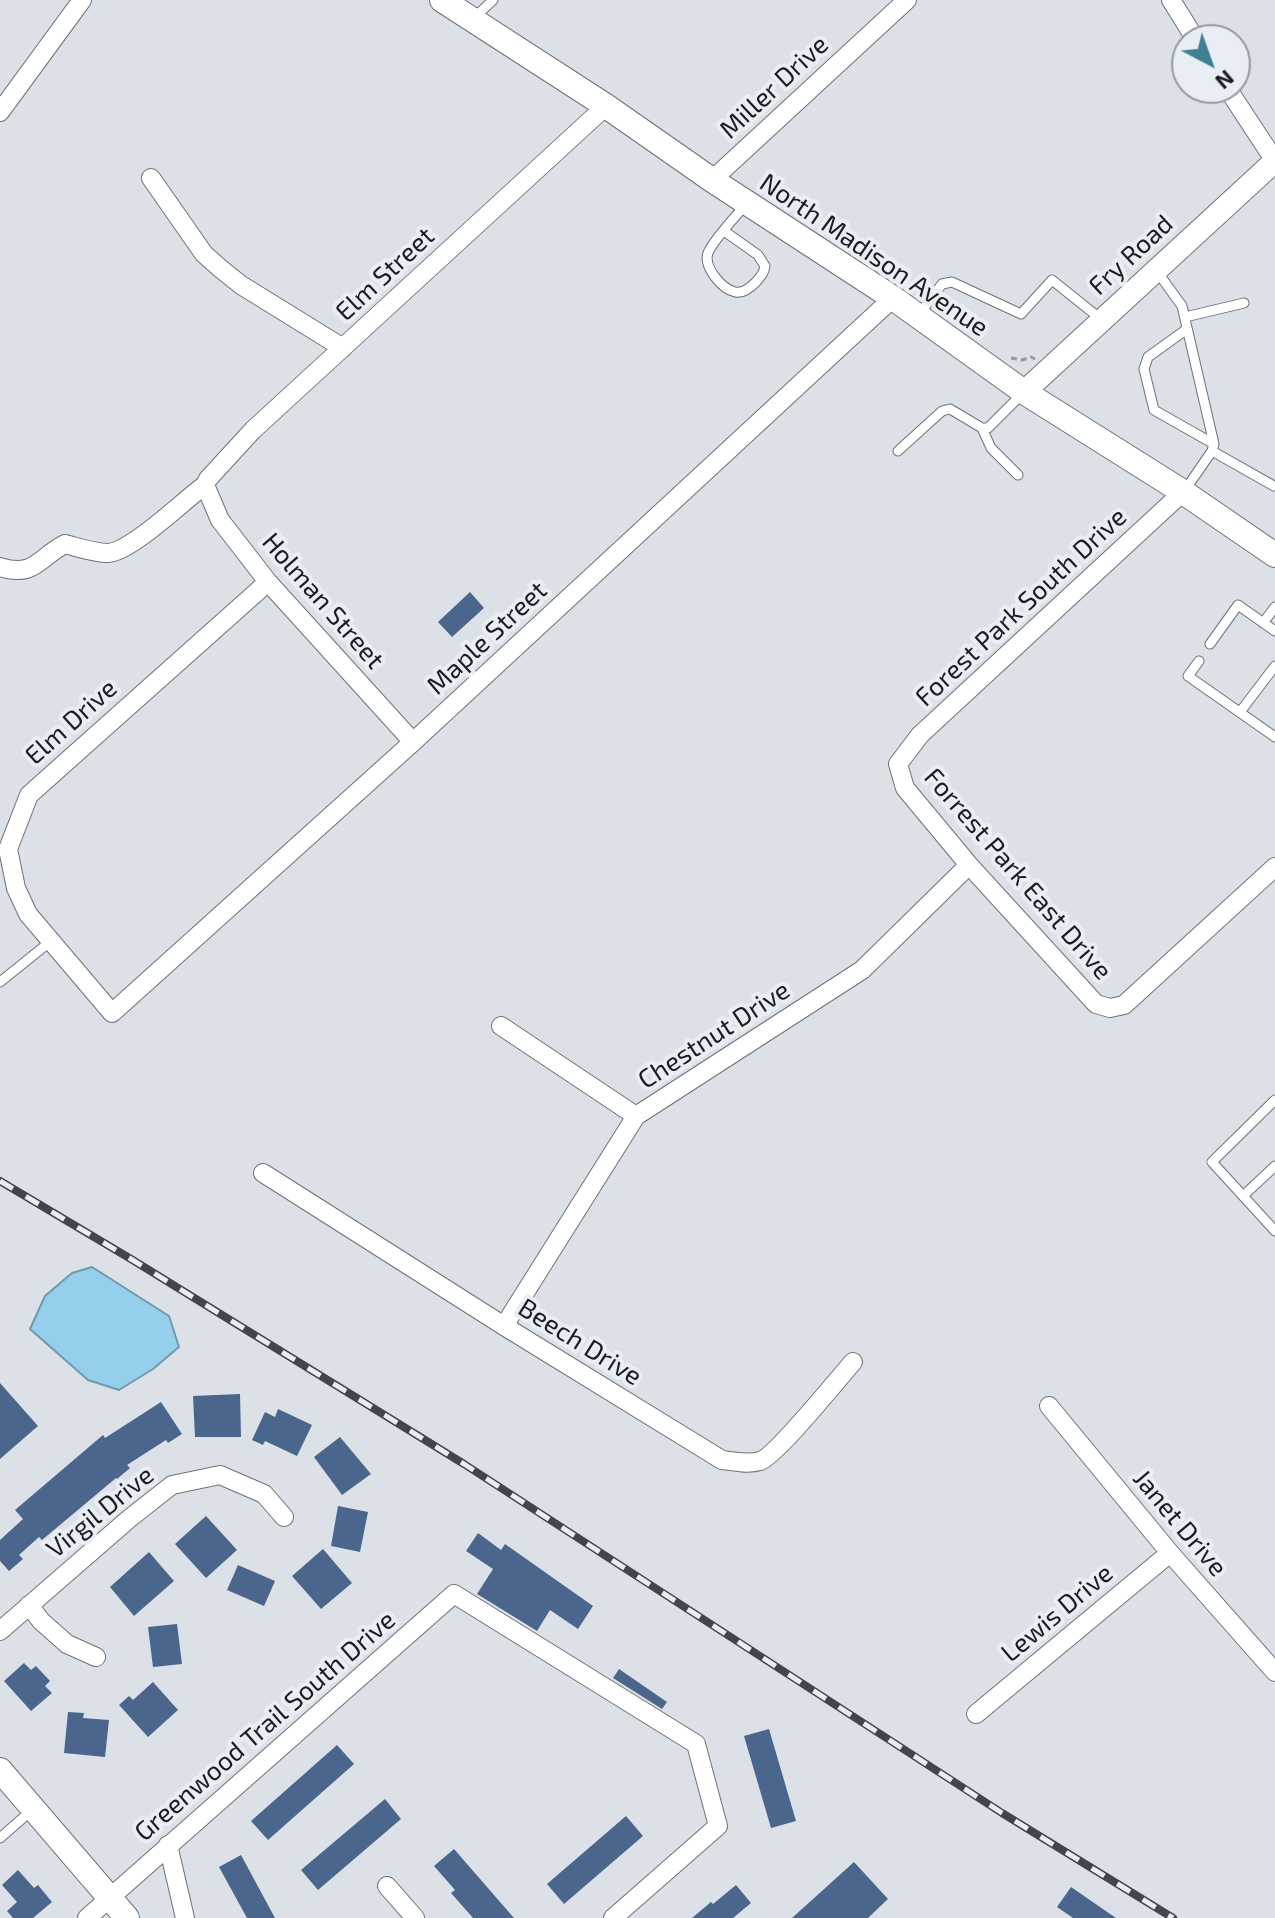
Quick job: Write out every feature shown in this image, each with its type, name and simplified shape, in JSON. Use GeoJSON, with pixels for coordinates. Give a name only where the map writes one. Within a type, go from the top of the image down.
{"type":"FeatureCollection","features":[{"type":"Feature","properties":{"kind":"main road","name":"North Madison Avenue"},"geometry":{"type":"LineString","coordinates":[[442,0],[893,298],[1024,392],[1183,492],[1275,555]]}},
{"type":"Feature","properties":{"kind":"main road"},"geometry":{"type":"LineString","coordinates":[[0,1770],[127,1918]]}},
{"type":"Feature","properties":{"kind":"street"},"geometry":{"type":"LineString","coordinates":[[0,112],[82,0]]}},
{"type":"Feature","properties":{"kind":"street","name":"Miller Drive"},"geometry":{"type":"LineString","coordinates":[[712,180],[907,0]]}},
{"type":"Feature","properties":{"kind":"street"},"geometry":{"type":"LineString","coordinates":[[1171,0],[1186,24]]}},
{"type":"Feature","properties":{"kind":"street"},"geometry":{"type":"LineString","coordinates":[[1238,104],[1275,161]]}},
{"type":"Feature","properties":{"kind":"street","name":"Elm Street"},"geometry":{"type":"LineString","coordinates":[[0,567],[26,569],[43,561],[65,544],[109,553],[129,545],[205,485],[253,430],[606,106]]}},
{"type":"Feature","properties":{"kind":"street","name":"Fry Road"},"geometry":{"type":"LineString","coordinates":[[1024,392],[1275,161]]}},
{"type":"Feature","properties":{"kind":"street"},"geometry":{"type":"LineString","coordinates":[[151,178],[204,254],[241,285],[343,348]]}},
{"type":"Feature","properties":{"kind":"street","name":"Maple Street"},"geometry":{"type":"LineString","coordinates":[[112,1013],[413,742],[893,298]]}},
{"type":"Feature","properties":{"kind":"street","name":"Holman Street"},"geometry":{"type":"LineString","coordinates":[[205,485],[220,520],[268,582],[413,742]]}},
{"type":"Feature","properties":{"kind":"street","name":"Forest Park South Drive"},"geometry":{"type":"LineString","coordinates":[[898,764],[920,735],[1183,492]]}},
{"type":"Feature","properties":{"kind":"street","name":"Elm Drive"},"geometry":{"type":"LineString","coordinates":[[112,1013],[28,914],[16,888],[8,849],[29,795],[268,582]]}},
{"type":"Feature","properties":{"kind":"street","name":"Forrest Park East Drive"},"geometry":{"type":"LineString","coordinates":[[898,764],[905,788],[969,865],[1096,1004],[1110,1008],[1124,1005],[1275,867]]}},
{"type":"Feature","properties":{"kind":"street","name":"Chestnut Drive"},"geometry":{"type":"LineString","coordinates":[[504,1326],[636,1116],[862,970],[969,865]]}},
{"type":"Feature","properties":{"kind":"street"},"geometry":{"type":"LineString","coordinates":[[501,1026],[636,1116]]}},
{"type":"Feature","properties":{"kind":"street","name":"Beech Drive"},"geometry":{"type":"LineString","coordinates":[[263,1173],[722,1460],[763,1461],[853,1362]]}},
{"type":"Feature","properties":{"kind":"street","name":"Janet Drive"},"geometry":{"type":"LineString","coordinates":[[1049,1406],[1170,1553],[1275,1672]]}},
{"type":"Feature","properties":{"kind":"street","name":"Virgil Drive"},"geometry":{"type":"LineString","coordinates":[[0,1631],[172,1485],[220,1475],[264,1494],[284,1517]]}},
{"type":"Feature","properties":{"kind":"street","name":"Lewis Drive"},"geometry":{"type":"LineString","coordinates":[[976,1714],[1170,1553]]}},
{"type":"Feature","properties":{"kind":"street","name":"Greenwood Trail South Drive"},"geometry":{"type":"LineString","coordinates":[[87,1918],[454,1594],[696,1744],[718,1826],[613,1918]]}},
{"type":"Feature","properties":{"kind":"street"},"geometry":{"type":"LineString","coordinates":[[29,1605],[41,1621],[67,1644],[96,1657]]}},
{"type":"Feature","properties":{"kind":"street"},"geometry":{"type":"LineString","coordinates":[[168,1845],[185,1918]]}},
{"type":"Feature","properties":{"kind":"street"},"geometry":{"type":"LineString","coordinates":[[387,1886],[415,1918]]}},
{"type":"Feature","properties":{"kind":"lane"},"geometry":{"type":"LineString","coordinates":[[472,21],[493,0]]}},
{"type":"Feature","properties":{"kind":"lane"},"geometry":{"type":"LineString","coordinates":[[724,231],[758,255],[765,266],[764,272],[745,291],[736,293],[725,286],[707,261],[708,254],[724,231],[747,203]]}},
{"type":"Feature","properties":{"kind":"lane"},"geometry":{"type":"LineString","coordinates":[[1156,270],[1182,306],[1213,448],[1183,492]]}},
{"type":"Feature","properties":{"kind":"lane"},"geometry":{"type":"LineString","coordinates":[[918,316],[942,284],[952,282],[1021,314],[1052,280],[1102,320]]}},
{"type":"Feature","properties":{"kind":"lane"},"geometry":{"type":"LineString","coordinates":[[1185,317],[1244,303]]}},
{"type":"Feature","properties":{"kind":"lane"},"geometry":{"type":"LineString","coordinates":[[1187,329],[1148,357],[1144,369],[1154,410],[1274,486]]}},
{"type":"Feature","properties":{"kind":"lane"},"geometry":{"type":"LineString","coordinates":[[898,451],[942,411],[950,409],[982,428],[988,428],[1024,392]]}},
{"type":"Feature","properties":{"kind":"lane"},"geometry":{"type":"LineString","coordinates":[[982,428],[991,448],[1018,475]]}},
{"type":"Feature","properties":{"kind":"lane"},"geometry":{"type":"LineString","coordinates":[[1210,644],[1238,605],[1275,631]]}},
{"type":"Feature","properties":{"kind":"lane"},"geometry":{"type":"LineString","coordinates":[[1263,623],[1275,607]]}},
{"type":"Feature","properties":{"kind":"lane"},"geometry":{"type":"LineString","coordinates":[[1199,661],[1188,676],[1275,737]]}},
{"type":"Feature","properties":{"kind":"lane"},"geometry":{"type":"LineString","coordinates":[[1240,712],[1275,666]]}},
{"type":"Feature","properties":{"kind":"lane"},"geometry":{"type":"LineString","coordinates":[[0,982],[51,941]]}},
{"type":"Feature","properties":{"kind":"lane"},"geometry":{"type":"LineString","coordinates":[[1275,1100],[1212,1162],[1275,1231]]}},
{"type":"Feature","properties":{"kind":"lane"},"geometry":{"type":"LineString","coordinates":[[1243,1196],[1275,1166]]}},
{"type":"Feature","properties":{"kind":"lane"},"geometry":{"type":"LineString","coordinates":[[1,1836],[34,1808]]}},
{"type":"Feature","properties":{"kind":"water"},"geometry":{"type":"Polygon","coordinates":[[[92,1267],[169,1316],[179,1347],[153,1369],[119,1390],[88,1380],[30,1329],[45,1296],[72,1273],[92,1267]]]}},
{"type":"Feature","properties":{"kind":"building"},"geometry":{"type":"Polygon","coordinates":[[[470,592],[484,608],[452,637],[438,622],[470,592]]]}},
{"type":"Feature","properties":{"kind":"building"},"geometry":{"type":"Polygon","coordinates":[[[0,1383],[38,1426],[0,1459],[0,1383]]]}},
{"type":"Feature","properties":{"kind":"building"},"geometry":{"type":"Polygon","coordinates":[[[240,1394],[241,1437],[195,1437],[193,1396],[240,1394]]]}},
{"type":"Feature","properties":{"kind":"building"},"geometry":{"type":"Polygon","coordinates":[[[161,1402],[182,1434],[168,1443],[166,1440],[127,1465],[130,1468],[117,1479],[42,1540],[39,1537],[19,1555],[23,1559],[9,1571],[0,1561],[0,1540],[23,1519],[15,1510],[103,1435],[105,1438],[161,1402]]]}},
{"type":"Feature","properties":{"kind":"building"},"geometry":{"type":"Polygon","coordinates":[[[278,1409],[312,1425],[297,1456],[265,1441],[263,1445],[252,1440],[265,1412],[275,1417],[278,1409]]]}},
{"type":"Feature","properties":{"kind":"building"},"geometry":{"type":"Polygon","coordinates":[[[340,1437],[371,1474],[342,1495],[314,1457],[340,1437]]]}},
{"type":"Feature","properties":{"kind":"building"},"geometry":{"type":"Polygon","coordinates":[[[338,1506],[368,1512],[360,1552],[331,1546],[338,1506]]]}},
{"type":"Feature","properties":{"kind":"building"},"geometry":{"type":"Polygon","coordinates":[[[206,1516],[237,1550],[206,1578],[175,1544],[206,1516]]]}},
{"type":"Feature","properties":{"kind":"building"},"geometry":{"type":"Polygon","coordinates":[[[478,1533],[501,1550],[505,1544],[593,1606],[578,1629],[550,1610],[537,1631],[477,1594],[493,1569],[466,1551],[478,1533]]]}},
{"type":"Feature","properties":{"kind":"building"},"geometry":{"type":"Polygon","coordinates":[[[323,1549],[352,1583],[321,1609],[292,1576],[323,1549]]]}},
{"type":"Feature","properties":{"kind":"building"},"geometry":{"type":"Polygon","coordinates":[[[149,1552],[174,1581],[134,1616],[110,1587],[149,1552]]]}},
{"type":"Feature","properties":{"kind":"building"},"geometry":{"type":"Polygon","coordinates":[[[238,1565],[275,1581],[264,1606],[227,1590],[238,1565]]]}},
{"type":"Feature","properties":{"kind":"building"},"geometry":{"type":"Polygon","coordinates":[[[177,1624],[182,1664],[153,1667],[148,1627],[177,1624]]]}},
{"type":"Feature","properties":{"kind":"building"},"geometry":{"type":"Polygon","coordinates":[[[24,1663],[31,1670],[36,1666],[50,1681],[45,1686],[52,1693],[31,1711],[4,1681],[24,1663]]]}},
{"type":"Feature","properties":{"kind":"building"},"geometry":{"type":"Polygon","coordinates":[[[619,1669],[667,1702],[662,1709],[613,1678],[619,1669]]]}},
{"type":"Feature","properties":{"kind":"building"},"geometry":{"type":"Polygon","coordinates":[[[153,1682],[178,1710],[148,1737],[119,1705],[129,1696],[133,1700],[153,1682]]]}},
{"type":"Feature","properties":{"kind":"building"},"geometry":{"type":"Polygon","coordinates":[[[68,1712],[84,1713],[83,1718],[109,1720],[105,1757],[64,1753],[68,1712]]]}},
{"type":"Feature","properties":{"kind":"building"},"geometry":{"type":"Polygon","coordinates":[[[769,1729],[796,1821],[771,1828],[744,1736],[769,1729]]]}},
{"type":"Feature","properties":{"kind":"building"},"geometry":{"type":"Polygon","coordinates":[[[337,1745],[354,1764],[268,1840],[251,1821],[337,1745]]]}},
{"type":"Feature","properties":{"kind":"building"},"geometry":{"type":"Polygon","coordinates":[[[385,1799],[401,1819],[318,1890],[301,1870],[385,1799]]]}},
{"type":"Feature","properties":{"kind":"building"},"geometry":{"type":"Polygon","coordinates":[[[626,1816],[643,1836],[564,1904],[547,1884],[626,1816]]]}},
{"type":"Feature","properties":{"kind":"building"},"geometry":{"type":"Polygon","coordinates":[[[454,1849],[514,1918],[473,1918],[451,1893],[455,1890],[434,1866],[454,1849]]]}},
{"type":"Feature","properties":{"kind":"building"},"geometry":{"type":"Polygon","coordinates":[[[241,1855],[275,1918],[247,1918],[219,1867],[241,1855]]]}},
{"type":"Feature","properties":{"kind":"building"},"geometry":{"type":"Polygon","coordinates":[[[854,1862],[888,1899],[868,1918],[792,1918],[854,1862]]]}},
{"type":"Feature","properties":{"kind":"building"},"geometry":{"type":"Polygon","coordinates":[[[18,1870],[34,1888],[38,1885],[52,1902],[33,1918],[13,1918],[7,1911],[17,1902],[2,1885],[18,1870]]]}},
{"type":"Feature","properties":{"kind":"building"},"geometry":{"type":"Polygon","coordinates":[[[736,1885],[751,1903],[733,1918],[692,1918],[711,1902],[713,1904],[736,1885]]]}},
{"type":"Feature","properties":{"kind":"building"},"geometry":{"type":"Polygon","coordinates":[[[1071,1887],[1116,1918],[1073,1918],[1057,1907],[1071,1887]]]}},
{"type":"Feature","properties":{"kind":"railway"},"geometry":{"type":"LineString","coordinates":[[0,1181],[464,1464],[1002,1813],[1173,1918]]}}]}
